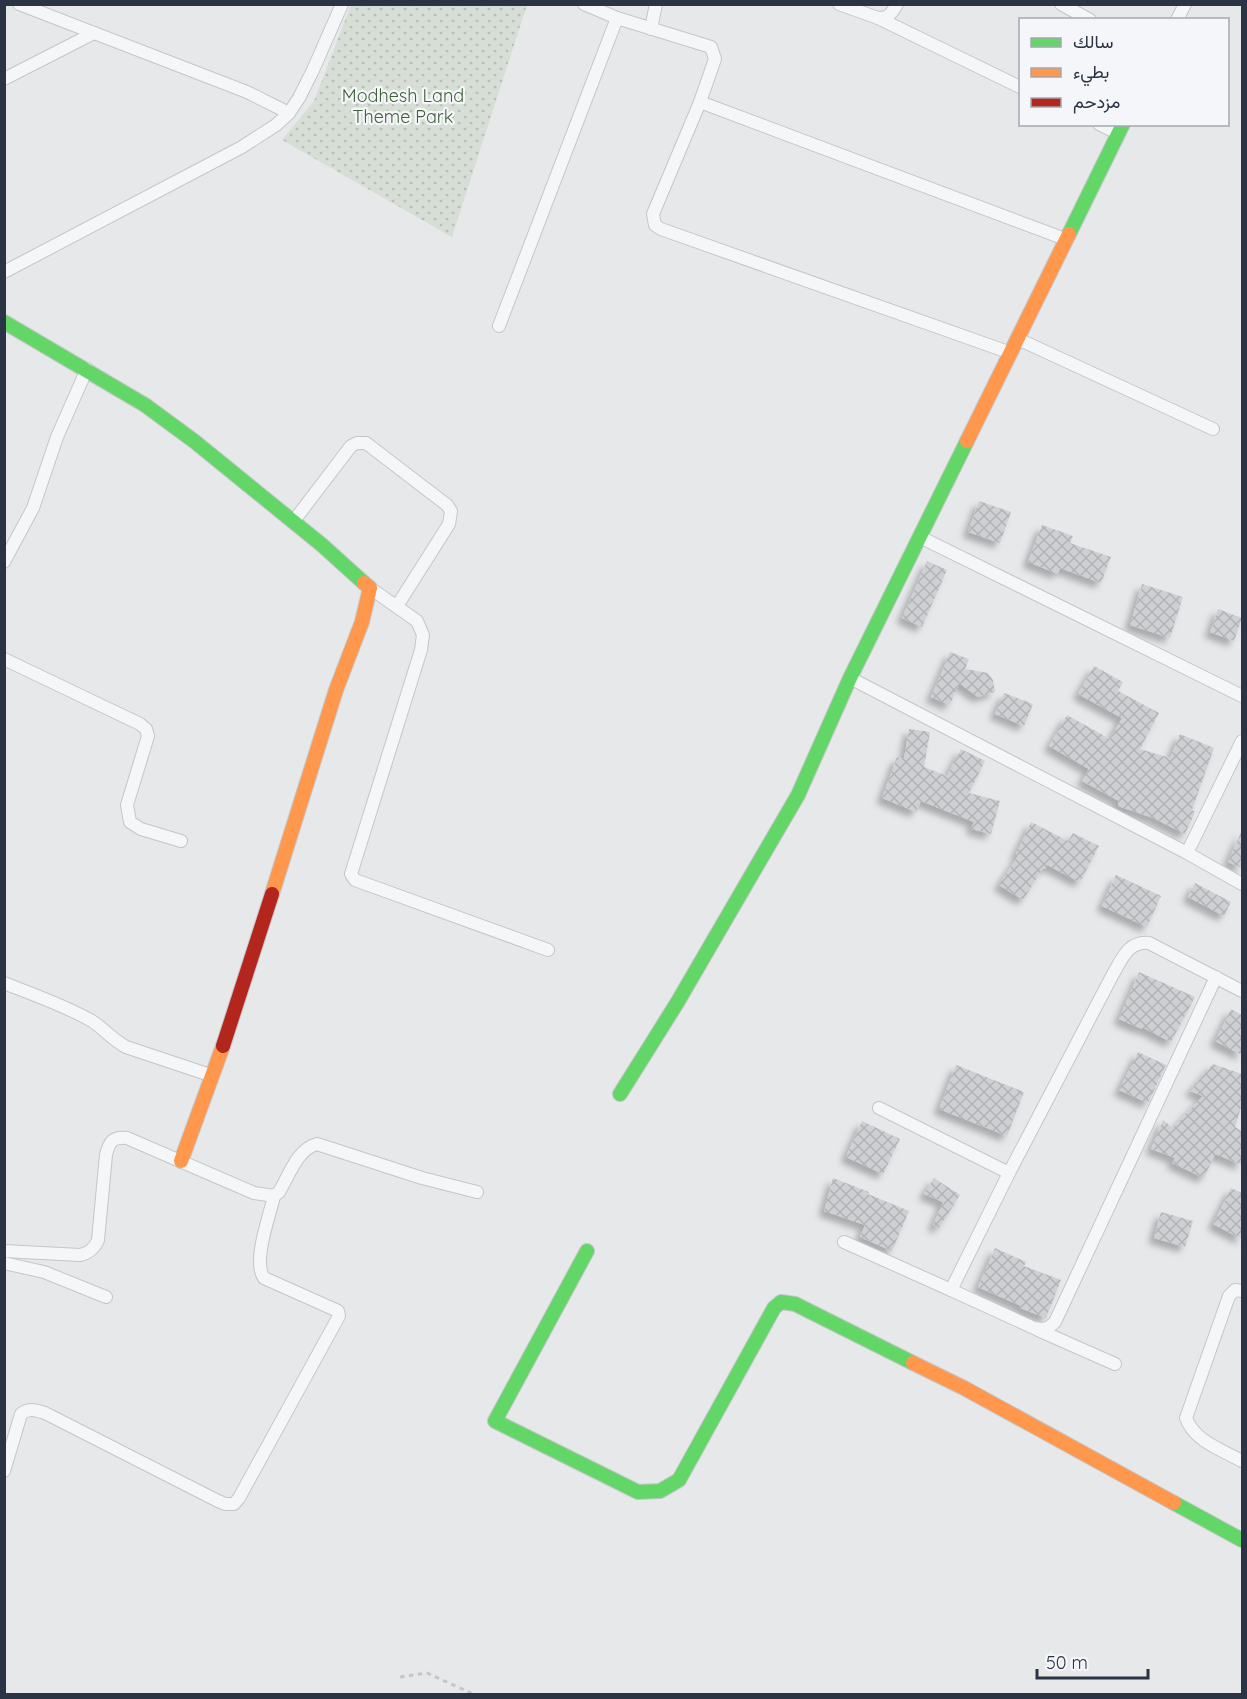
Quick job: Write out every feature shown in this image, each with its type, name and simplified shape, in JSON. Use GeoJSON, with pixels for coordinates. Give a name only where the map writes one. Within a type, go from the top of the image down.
{"type":"FeatureCollection","features":[{"type":"Feature","properties":{"kind":"street"},"geometry":{"type":"LineString","coordinates":[[19,4],[247,92],[288,113]]}},
{"type":"Feature","properties":{"kind":"street"},"geometry":{"type":"LineString","coordinates":[[4,272],[242,147],[276,125],[299,98],[342,4]]}},
{"type":"Feature","properties":{"kind":"street"},"geometry":{"type":"LineString","coordinates":[[584,4],[617,18],[711,48],[714,52],[715,59],[700,102],[653,214],[655,225],[1011,353]]}},
{"type":"Feature","properties":{"kind":"street"},"geometry":{"type":"LineString","coordinates":[[651,29],[656,4]]}},
{"type":"Feature","properties":{"kind":"street"},"geometry":{"type":"LineString","coordinates":[[839,4],[878,18],[1019,87]]}},
{"type":"Feature","properties":{"kind":"street"},"geometry":{"type":"LineString","coordinates":[[878,18],[885,19],[897,4]]}},
{"type":"Feature","properties":{"kind":"street"},"geometry":{"type":"LineString","coordinates":[[1061,4],[1086,18]]}},
{"type":"Feature","properties":{"kind":"street"},"geometry":{"type":"LineString","coordinates":[[1178,18],[1185,4]]}},
{"type":"Feature","properties":{"kind":"street"},"geometry":{"type":"LineString","coordinates":[[499,326],[617,18]]}},
{"type":"Feature","properties":{"kind":"street"},"geometry":{"type":"LineString","coordinates":[[4,79],[94,33]]}},
{"type":"Feature","properties":{"kind":"street"},"geometry":{"type":"LineString","coordinates":[[700,102],[1065,239]]}},
{"type":"Feature","properties":{"kind":"street"},"geometry":{"type":"LineString","coordinates":[[620,1094],[677,1003],[798,795],[850,678],[1121,129]]}},
{"type":"Feature","properties":{"kind":"street"},"geometry":{"type":"LineString","coordinates":[[4,322],[145,405],[194,441],[322,545],[370,588],[417,621],[423,635],[421,650],[351,874],[355,880],[548,950]]}},
{"type":"Feature","properties":{"kind":"street"},"geometry":{"type":"LineString","coordinates":[[1018,339],[1214,429]]}},
{"type":"Feature","properties":{"kind":"street"},"geometry":{"type":"LineString","coordinates":[[4,562],[33,508],[57,437],[87,369]]}},
{"type":"Feature","properties":{"kind":"street"},"geometry":{"type":"LineString","coordinates":[[293,522],[351,446],[357,443],[366,443],[447,505],[451,511],[449,524],[397,606]]}},
{"type":"Feature","properties":{"kind":"street"},"geometry":{"type":"LineString","coordinates":[[920,537],[1242,696]]}},
{"type":"Feature","properties":{"kind":"street"},"geometry":{"type":"LineString","coordinates":[[181,1161],[213,1076],[336,690],[362,622],[370,588]]}},
{"type":"Feature","properties":{"kind":"street"},"geometry":{"type":"LineString","coordinates":[[4,659],[140,724],[146,729],[148,736],[127,814],[130,822],[135,826],[181,841]]}},
{"type":"Feature","properties":{"kind":"street"},"geometry":{"type":"LineString","coordinates":[[850,678],[1242,884]]}},
{"type":"Feature","properties":{"kind":"street"},"geometry":{"type":"LineString","coordinates":[[1186,853],[1242,741]]}},
{"type":"Feature","properties":{"kind":"street"},"geometry":{"type":"LineString","coordinates":[[951,1290],[1009,1173],[1127,950],[1135,944],[1149,943],[1242,991]]}},
{"type":"Feature","properties":{"kind":"street"},"geometry":{"type":"LineString","coordinates":[[1034,1328],[1043,1330],[1055,1322],[1216,977]]}},
{"type":"Feature","properties":{"kind":"street"},"geometry":{"type":"LineString","coordinates":[[4,983],[66,1007],[94,1023],[126,1047],[213,1076]]}},
{"type":"Feature","properties":{"kind":"street"},"geometry":{"type":"LineString","coordinates":[[879,1108],[1009,1173]]}},
{"type":"Feature","properties":{"kind":"street"},"geometry":{"type":"LineString","coordinates":[[4,1251],[80,1255],[94,1247],[98,1240],[106,1155],[109,1143],[114,1138],[127,1138],[254,1193],[274,1196]]}},
{"type":"Feature","properties":{"kind":"street"},"geometry":{"type":"LineString","coordinates":[[4,1471],[21,1414],[27,1410],[34,1410],[45,1413],[218,1501],[234,1504],[339,1316],[338,1311],[334,1308],[261,1275],[260,1254],[274,1196],[279,1192],[302,1152],[317,1144],[422,1178],[477,1192]]}},
{"type":"Feature","properties":{"kind":"street"},"geometry":{"type":"LineString","coordinates":[[844,1242],[1115,1364]]}},
{"type":"Feature","properties":{"kind":"street"},"geometry":{"type":"LineString","coordinates":[[587,1251],[495,1421],[638,1492],[658,1492],[669,1488],[679,1480],[774,1308],[781,1302],[795,1304],[964,1388],[1242,1540]]}},
{"type":"Feature","properties":{"kind":"street"},"geometry":{"type":"LineString","coordinates":[[4,1263],[22,1253]]}},
{"type":"Feature","properties":{"kind":"street"},"geometry":{"type":"LineString","coordinates":[[4,1263],[44,1272],[81,1289],[106,1297]]}},
{"type":"Feature","properties":{"kind":"street"},"geometry":{"type":"LineString","coordinates":[[1242,1291],[1235,1290],[1229,1296],[1186,1418],[1188,1426],[1196,1436],[1242,1461]]}},
{"type":"Feature","properties":{"kind":"path"},"geometry":{"type":"LineString","coordinates":[[400,1677],[427,1673],[473,1695]]}},
{"type":"Feature","properties":{"kind":"green space","name":"Modhesh Land Theme Park"},"geometry":{"type":"Polygon","coordinates":[[[351,5],[527,5],[452,237],[282,140],[314,101],[351,5]]]}},
{"type":"Feature","properties":{"kind":"building"},"geometry":{"type":"Polygon","coordinates":[[[979,501],[1011,512],[1000,543],[968,532],[979,501]]]}},
{"type":"Feature","properties":{"kind":"building"},"geometry":{"type":"Polygon","coordinates":[[[1042,525],[1073,536],[1070,543],[1111,557],[1101,583],[1060,568],[1058,574],[1028,562],[1042,525]]]}},
{"type":"Feature","properties":{"kind":"building"},"geometry":{"type":"Polygon","coordinates":[[[927,561],[947,570],[922,627],[902,618],[927,561]]]}},
{"type":"Feature","properties":{"kind":"building"},"geometry":{"type":"Polygon","coordinates":[[[1142,584],[1183,597],[1170,638],[1130,625],[1142,584]]]}},
{"type":"Feature","properties":{"kind":"building"},"geometry":{"type":"Polygon","coordinates":[[[1218,609],[1242,618],[1234,641],[1210,632],[1218,609]]]}},
{"type":"Feature","properties":{"kind":"building"},"geometry":{"type":"Polygon","coordinates":[[[950,652],[969,659],[965,669],[988,673],[993,680],[995,692],[978,697],[959,683],[950,705],[931,697],[950,652]]]}},
{"type":"Feature","properties":{"kind":"building"},"geometry":{"type":"Polygon","coordinates":[[[1094,666],[1123,682],[1118,691],[1159,713],[1140,749],[1170,758],[1180,734],[1214,748],[1192,810],[1195,812],[1185,834],[1153,818],[1118,806],[1119,801],[1082,781],[1089,769],[1049,746],[1067,715],[1110,739],[1122,718],[1078,694],[1094,666]]]}},
{"type":"Feature","properties":{"kind":"building"},"geometry":{"type":"Polygon","coordinates":[[[1004,693],[1033,704],[1024,726],[995,714],[1004,693]]]}},
{"type":"Feature","properties":{"kind":"building"},"geometry":{"type":"Polygon","coordinates":[[[909,729],[930,732],[924,767],[947,776],[961,749],[985,761],[969,793],[1000,801],[991,834],[971,829],[974,822],[921,801],[916,812],[882,798],[897,757],[904,759],[909,729]]]}},
{"type":"Feature","properties":{"kind":"building"},"geometry":{"type":"Polygon","coordinates":[[[1031,822],[1068,841],[1073,833],[1099,846],[1080,882],[1047,865],[1023,900],[999,885],[1018,856],[1016,854],[1031,822]]]}},
{"type":"Feature","properties":{"kind":"building"},"geometry":{"type":"Polygon","coordinates":[[[1242,830],[1242,868],[1228,862],[1242,830]]]}},
{"type":"Feature","properties":{"kind":"building"},"geometry":{"type":"Polygon","coordinates":[[[1116,875],[1161,896],[1147,927],[1102,906],[1116,875]]]}},
{"type":"Feature","properties":{"kind":"building"},"geometry":{"type":"Polygon","coordinates":[[[1195,883],[1231,902],[1224,916],[1188,897],[1195,883]]]}},
{"type":"Feature","properties":{"kind":"building"},"geometry":{"type":"Polygon","coordinates":[[[1139,972],[1195,997],[1171,1042],[1142,1027],[1142,1029],[1119,1019],[1139,972]]]}},
{"type":"Feature","properties":{"kind":"building"},"geometry":{"type":"Polygon","coordinates":[[[1231,1009],[1242,1015],[1242,1055],[1215,1041],[1231,1009]]]}},
{"type":"Feature","properties":{"kind":"building"},"geometry":{"type":"Polygon","coordinates":[[[1138,1052],[1166,1065],[1148,1103],[1119,1090],[1138,1052]]]}},
{"type":"Feature","properties":{"kind":"building"},"geometry":{"type":"Polygon","coordinates":[[[1213,1064],[1242,1074],[1242,1104],[1235,1127],[1242,1131],[1242,1165],[1215,1154],[1204,1178],[1172,1163],[1175,1158],[1151,1149],[1163,1120],[1173,1128],[1203,1096],[1190,1091],[1213,1064]]]}},
{"type":"Feature","properties":{"kind":"building"},"geometry":{"type":"Polygon","coordinates":[[[956,1065],[1024,1092],[1007,1136],[939,1109],[956,1065]]]}},
{"type":"Feature","properties":{"kind":"building"},"geometry":{"type":"Polygon","coordinates":[[[862,1121],[900,1139],[883,1174],[846,1157],[862,1121]]]}},
{"type":"Feature","properties":{"kind":"building"},"geometry":{"type":"Polygon","coordinates":[[[833,1178],[909,1211],[892,1251],[860,1237],[865,1225],[824,1211],[833,1178]]]}},
{"type":"Feature","properties":{"kind":"building"},"geometry":{"type":"Polygon","coordinates":[[[934,1178],[960,1195],[939,1228],[933,1225],[943,1202],[924,1194],[934,1178]]]}},
{"type":"Feature","properties":{"kind":"building"},"geometry":{"type":"Polygon","coordinates":[[[1231,1188],[1242,1193],[1242,1239],[1213,1224],[1231,1188]]]}},
{"type":"Feature","properties":{"kind":"building"},"geometry":{"type":"Polygon","coordinates":[[[1161,1212],[1193,1221],[1185,1247],[1154,1238],[1161,1212]]]}},
{"type":"Feature","properties":{"kind":"building"},"geometry":{"type":"Polygon","coordinates":[[[995,1248],[1026,1262],[1024,1266],[1061,1280],[1046,1318],[978,1287],[995,1248]]]}},
{"type":"Feature","properties":{"kind":"traffic: fast"},"geometry":{"type":"LineString","coordinates":[[1069,234],[1122,126]]}},
{"type":"Feature","properties":{"kind":"traffic: fast"},"geometry":{"type":"LineString","coordinates":[[4,322],[145,405],[194,441],[322,545],[364,583]]}},
{"type":"Feature","properties":{"kind":"traffic: fast"},"geometry":{"type":"LineString","coordinates":[[620,1094],[677,1003],[798,795],[850,678],[967,441]]}},
{"type":"Feature","properties":{"kind":"traffic: fast"},"geometry":{"type":"LineString","coordinates":[[587,1251],[495,1421],[638,1492],[660,1491],[679,1480],[774,1308],[781,1302],[795,1304],[913,1363]]}},
{"type":"Feature","properties":{"kind":"traffic: fast"},"geometry":{"type":"LineString","coordinates":[[1174,1503],[1242,1540]]}},
{"type":"Feature","properties":{"kind":"traffic: slow"},"geometry":{"type":"LineString","coordinates":[[967,441],[1069,234]]}},
{"type":"Feature","properties":{"kind":"traffic: slow"},"geometry":{"type":"LineString","coordinates":[[272,894],[336,690],[362,622],[370,588],[364,583]]}},
{"type":"Feature","properties":{"kind":"traffic: slow"},"geometry":{"type":"LineString","coordinates":[[181,1161],[223,1046]]}},
{"type":"Feature","properties":{"kind":"traffic: slow"},"geometry":{"type":"LineString","coordinates":[[913,1363],[964,1388],[1174,1503]]}},
{"type":"Feature","properties":{"kind":"traffic: jam"},"geometry":{"type":"LineString","coordinates":[[223,1046],[272,894]]}}]}
